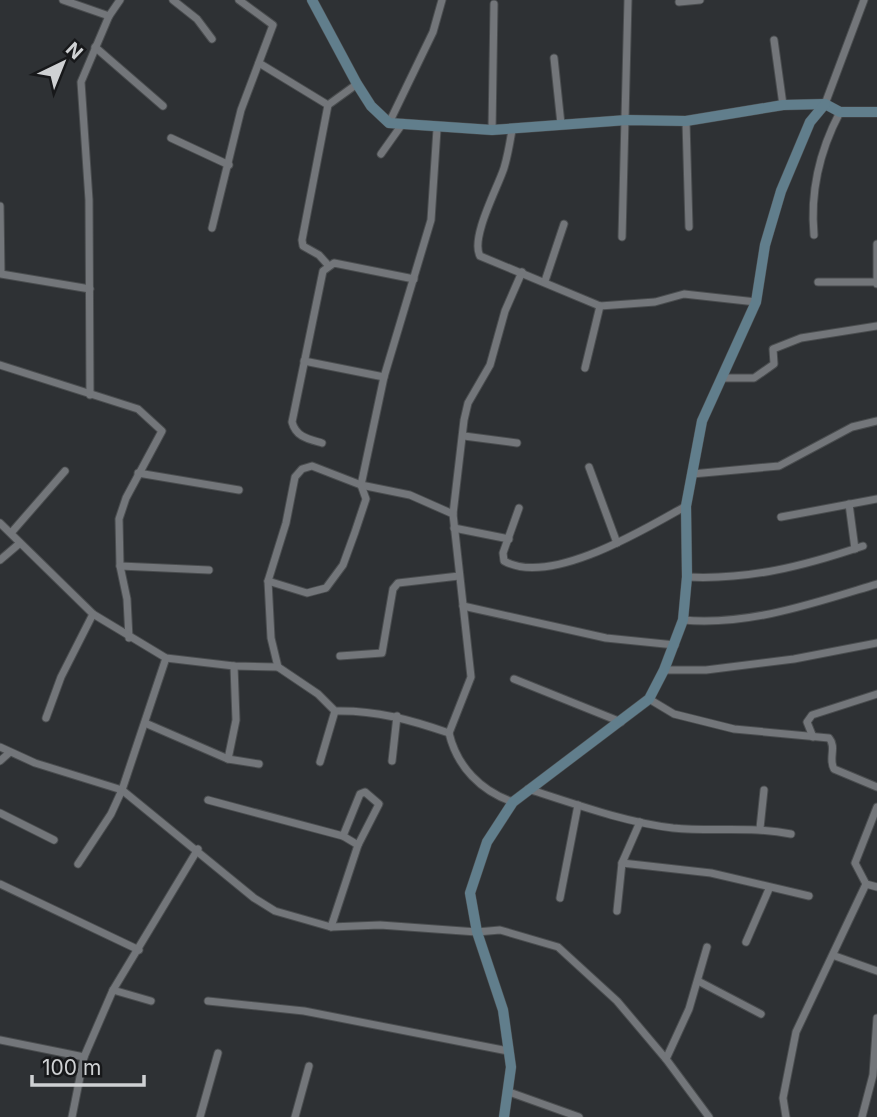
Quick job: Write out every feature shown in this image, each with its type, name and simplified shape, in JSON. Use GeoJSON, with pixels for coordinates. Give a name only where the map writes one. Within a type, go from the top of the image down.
{"type":"FeatureCollection","features":[{"type":"Feature","properties":{"kind":"street"},"geometry":{"type":"LineString","coordinates":[[63,0],[109,16]]}},
{"type":"Feature","properties":{"kind":"street"},"geometry":{"type":"LineString","coordinates":[[90,395],[89,200],[81,82],[109,16],[120,0]]}},
{"type":"Feature","properties":{"kind":"street"},"geometry":{"type":"LineString","coordinates":[[173,0],[197,19],[212,39]]}},
{"type":"Feature","properties":{"kind":"street"},"geometry":{"type":"LineString","coordinates":[[212,228],[241,110],[273,25],[239,0]]}},
{"type":"Feature","properties":{"kind":"street"},"geometry":{"type":"LineString","coordinates":[[312,0],[357,85],[389,123],[436,129],[512,130],[627,120],[686,121],[783,106],[825,104],[839,111],[877,112]]}},
{"type":"Feature","properties":{"kind":"street"},"geometry":{"type":"LineString","coordinates":[[389,123],[433,32],[442,0]]}},
{"type":"Feature","properties":{"kind":"street"},"geometry":{"type":"LineString","coordinates":[[622,237],[628,0]]}},
{"type":"Feature","properties":{"kind":"street"},"geometry":{"type":"LineString","coordinates":[[679,2],[700,0]]}},
{"type":"Feature","properties":{"kind":"street"},"geometry":{"type":"LineString","coordinates":[[504,1117],[511,1067],[503,1010],[477,932],[470,893],[487,842],[513,802],[649,699],[664,670],[683,620],[687,577],[686,506],[702,421],[756,302],[765,245],[781,191],[810,122],[825,104],[864,0]]}},
{"type":"Feature","properties":{"kind":"street"},"geometry":{"type":"LineString","coordinates":[[492,130],[494,4]]}},
{"type":"Feature","properties":{"kind":"street"},"geometry":{"type":"LineString","coordinates":[[774,40],[783,106]]}},
{"type":"Feature","properties":{"kind":"street"},"geometry":{"type":"LineString","coordinates":[[95,47],[163,106]]}},
{"type":"Feature","properties":{"kind":"street"},"geometry":{"type":"LineString","coordinates":[[554,58],[561,124]]}},
{"type":"Feature","properties":{"kind":"street"},"geometry":{"type":"LineString","coordinates":[[259,63],[327,105]]}},
{"type":"Feature","properties":{"kind":"street"},"geometry":{"type":"LineString","coordinates":[[328,265],[319,254],[303,246],[303,240],[327,105],[357,85]]}},
{"type":"Feature","properties":{"kind":"street"},"geometry":{"type":"LineString","coordinates":[[814,235],[812,204],[825,140],[839,111]]}},
{"type":"Feature","properties":{"kind":"street"},"geometry":{"type":"LineString","coordinates":[[686,121],[689,227]]}},
{"type":"Feature","properties":{"kind":"street"},"geometry":{"type":"LineString","coordinates":[[381,154],[403,123]]}},
{"type":"Feature","properties":{"kind":"street"},"geometry":{"type":"LineString","coordinates":[[268,581],[307,593],[326,588],[343,565],[366,499],[361,485],[384,377],[431,220],[436,129]]}},
{"type":"Feature","properties":{"kind":"street"},"geometry":{"type":"LineString","coordinates":[[512,130],[505,167],[482,224],[477,248],[480,256],[600,306],[655,302],[684,295],[756,302]]}},
{"type":"Feature","properties":{"kind":"street"},"geometry":{"type":"LineString","coordinates":[[171,138],[229,165]]}},
{"type":"Feature","properties":{"kind":"street"},"geometry":{"type":"LineString","coordinates":[[0,206],[1,274],[90,289]]}},
{"type":"Feature","properties":{"kind":"street"},"geometry":{"type":"LineString","coordinates":[[544,281],[564,224]]}},
{"type":"Feature","properties":{"kind":"street"},"geometry":{"type":"LineString","coordinates":[[818,282],[877,283],[877,244]]}},
{"type":"Feature","properties":{"kind":"street"},"geometry":{"type":"LineString","coordinates":[[322,443],[301,437],[294,431],[292,422],[323,271],[334,263],[414,279]]}},
{"type":"Feature","properties":{"kind":"street"},"geometry":{"type":"LineString","coordinates":[[513,802],[488,793],[471,775],[453,750],[449,733],[471,677],[453,513],[468,404],[491,365],[505,311],[522,272]]}},
{"type":"Feature","properties":{"kind":"street"},"geometry":{"type":"LineString","coordinates":[[584,368],[600,306]]}},
{"type":"Feature","properties":{"kind":"street"},"geometry":{"type":"LineString","coordinates":[[721,379],[761,375],[774,364],[773,349],[801,338],[877,326]]}},
{"type":"Feature","properties":{"kind":"street"},"geometry":{"type":"LineString","coordinates":[[304,360],[384,377]]}},
{"type":"Feature","properties":{"kind":"street"},"geometry":{"type":"LineString","coordinates":[[0,365],[138,409],[162,430],[138,472],[119,519],[120,566],[127,599],[129,638]]}},
{"type":"Feature","properties":{"kind":"street"},"geometry":{"type":"LineString","coordinates":[[691,474],[779,466],[852,427],[877,421]]}},
{"type":"Feature","properties":{"kind":"street"},"geometry":{"type":"LineString","coordinates":[[464,436],[517,443]]}},
{"type":"Feature","properties":{"kind":"street"},"geometry":{"type":"LineString","coordinates":[[278,667],[271,638],[268,581],[286,523],[295,477],[302,469],[312,466],[361,485],[410,495],[453,513]]}},
{"type":"Feature","properties":{"kind":"street"},"geometry":{"type":"LineString","coordinates":[[589,467],[617,543]]}},
{"type":"Feature","properties":{"kind":"street"},"geometry":{"type":"LineString","coordinates":[[11,533],[65,471]]}},
{"type":"Feature","properties":{"kind":"street"},"geometry":{"type":"LineString","coordinates":[[138,472],[239,489]]}},
{"type":"Feature","properties":{"kind":"street"},"geometry":{"type":"LineString","coordinates":[[781,517],[877,499]]}},
{"type":"Feature","properties":{"kind":"street"},"geometry":{"type":"LineString","coordinates":[[687,577],[728,579],[756,575],[790,569],[859,548],[849,504]]}},
{"type":"Feature","properties":{"kind":"street"},"geometry":{"type":"LineString","coordinates":[[519,508],[503,553],[504,561],[513,566],[532,568],[594,554],[686,506]]}},
{"type":"Feature","properties":{"kind":"street"},"geometry":{"type":"LineString","coordinates":[[0,523],[93,614],[166,659],[234,666],[278,667],[318,694],[335,711],[397,716],[449,733]]}},
{"type":"Feature","properties":{"kind":"street"},"geometry":{"type":"LineString","coordinates":[[454,528],[509,539]]}},
{"type":"Feature","properties":{"kind":"street"},"geometry":{"type":"LineString","coordinates":[[0,561],[20,543]]}},
{"type":"Feature","properties":{"kind":"street"},"geometry":{"type":"LineString","coordinates":[[120,566],[209,570]]}},
{"type":"Feature","properties":{"kind":"street"},"geometry":{"type":"LineString","coordinates":[[340,656],[382,653],[393,589],[398,583],[460,576]]}},
{"type":"Feature","properties":{"kind":"street"},"geometry":{"type":"LineString","coordinates":[[683,620],[715,623],[762,615],[877,584]]}},
{"type":"Feature","properties":{"kind":"street"},"geometry":{"type":"LineString","coordinates":[[463,606],[606,638],[675,645]]}},
{"type":"Feature","properties":{"kind":"street"},"geometry":{"type":"LineString","coordinates":[[46,718],[61,677],[93,614]]}},
{"type":"Feature","properties":{"kind":"street"},"geometry":{"type":"LineString","coordinates":[[664,670],[706,670],[794,659],[877,643]]}},
{"type":"Feature","properties":{"kind":"street"},"geometry":{"type":"LineString","coordinates":[[78,863],[111,814],[122,790],[166,659]]}},
{"type":"Feature","properties":{"kind":"street"},"geometry":{"type":"LineString","coordinates":[[228,759],[236,720],[234,666]]}},
{"type":"Feature","properties":{"kind":"street"},"geometry":{"type":"LineString","coordinates":[[514,679],[622,722]]}},
{"type":"Feature","properties":{"kind":"street"},"geometry":{"type":"LineString","coordinates":[[813,737],[807,722],[812,715],[877,694]]}},
{"type":"Feature","properties":{"kind":"street"},"geometry":{"type":"LineString","coordinates":[[649,699],[674,715],[734,729],[825,737],[832,741],[834,769],[877,787]]}},
{"type":"Feature","properties":{"kind":"street"},"geometry":{"type":"LineString","coordinates":[[320,762],[335,711]]}},
{"type":"Feature","properties":{"kind":"street"},"geometry":{"type":"LineString","coordinates":[[393,761],[397,716]]}},
{"type":"Feature","properties":{"kind":"street"},"geometry":{"type":"LineString","coordinates":[[145,723],[228,759],[259,764]]}},
{"type":"Feature","properties":{"kind":"street"},"geometry":{"type":"LineString","coordinates":[[0,747],[122,790],[198,849],[254,898],[275,911],[331,927],[380,925],[477,932],[500,930],[567,952],[617,1001],[666,1059],[709,1117]]}},
{"type":"Feature","properties":{"kind":"street"},"geometry":{"type":"LineString","coordinates":[[0,761],[9,752]]}},
{"type":"Feature","properties":{"kind":"street"},"geometry":{"type":"LineString","coordinates":[[527,789],[640,822],[721,831],[760,828],[791,834]]}},
{"type":"Feature","properties":{"kind":"street"},"geometry":{"type":"LineString","coordinates":[[760,828],[764,790]]}},
{"type":"Feature","properties":{"kind":"street"},"geometry":{"type":"LineString","coordinates":[[331,927],[358,845],[379,804],[365,792],[357,799],[343,836]]}},
{"type":"Feature","properties":{"kind":"street"},"geometry":{"type":"LineString","coordinates":[[208,800],[343,836],[358,845]]}},
{"type":"Feature","properties":{"kind":"street"},"geometry":{"type":"LineString","coordinates":[[559,898],[578,805]]}},
{"type":"Feature","properties":{"kind":"street"},"geometry":{"type":"LineString","coordinates":[[877,807],[855,863],[866,884],[877,887]]}},
{"type":"Feature","properties":{"kind":"street"},"geometry":{"type":"LineString","coordinates":[[0,813],[54,840]]}},
{"type":"Feature","properties":{"kind":"street"},"geometry":{"type":"LineString","coordinates":[[617,911],[622,863],[640,822]]}},
{"type":"Feature","properties":{"kind":"street"},"geometry":{"type":"LineString","coordinates":[[72,1117],[84,1057],[113,990],[198,849]]}},
{"type":"Feature","properties":{"kind":"street"},"geometry":{"type":"LineString","coordinates":[[622,863],[710,873],[769,889],[809,896]]}},
{"type":"Feature","properties":{"kind":"street"},"geometry":{"type":"LineString","coordinates":[[0,884],[139,950]]}},
{"type":"Feature","properties":{"kind":"street"},"geometry":{"type":"LineString","coordinates":[[786,1117],[783,1098],[792,1044],[802,1017],[835,956],[866,884]]}},
{"type":"Feature","properties":{"kind":"street"},"geometry":{"type":"LineString","coordinates":[[746,942],[769,889]]}},
{"type":"Feature","properties":{"kind":"street"},"geometry":{"type":"LineString","coordinates":[[666,1059],[698,981],[706,947]]}},
{"type":"Feature","properties":{"kind":"street"},"geometry":{"type":"LineString","coordinates":[[835,956],[877,971]]}},
{"type":"Feature","properties":{"kind":"street"},"geometry":{"type":"LineString","coordinates":[[698,981],[761,1014]]}},
{"type":"Feature","properties":{"kind":"street"},"geometry":{"type":"LineString","coordinates":[[113,990],[150,1001]]}},
{"type":"Feature","properties":{"kind":"street"},"geometry":{"type":"LineString","coordinates":[[208,1001],[314,1012],[508,1051]]}},
{"type":"Feature","properties":{"kind":"street"},"geometry":{"type":"LineString","coordinates":[[862,1117],[875,1075],[877,1018]]}},
{"type":"Feature","properties":{"kind":"street"},"geometry":{"type":"LineString","coordinates":[[0,1040],[84,1057]]}},
{"type":"Feature","properties":{"kind":"street"},"geometry":{"type":"LineString","coordinates":[[200,1117],[218,1053]]}},
{"type":"Feature","properties":{"kind":"street"},"geometry":{"type":"LineString","coordinates":[[295,1117],[309,1066]]}},
{"type":"Feature","properties":{"kind":"street"},"geometry":{"type":"LineString","coordinates":[[509,1092],[579,1117]]}}]}
